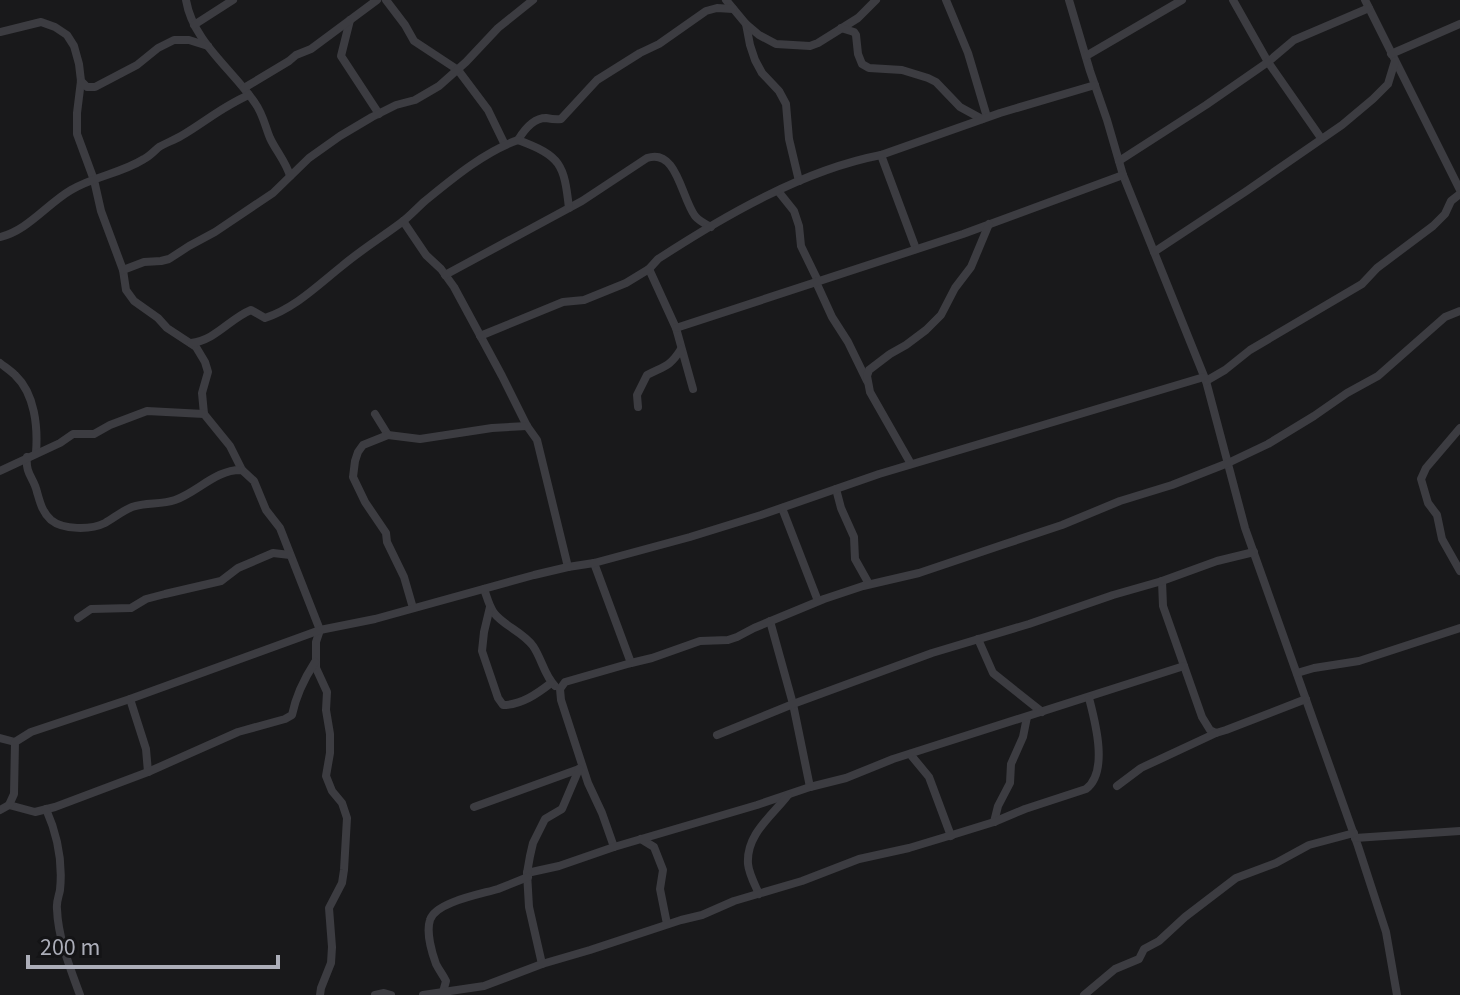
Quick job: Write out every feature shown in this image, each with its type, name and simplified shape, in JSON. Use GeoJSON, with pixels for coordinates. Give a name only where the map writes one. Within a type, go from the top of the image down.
{"type":"FeatureCollection","features":[{"type":"Feature","properties":{"kind":"street"},"geometry":{"type":"LineString","coordinates":[[186,0],[194,25],[263,117],[270,140],[288,167],[290,176]]}},
{"type":"Feature","properties":{"kind":"street"},"geometry":{"type":"LineString","coordinates":[[194,25],[233,0]]}},
{"type":"Feature","properties":{"kind":"street"},"geometry":{"type":"LineString","coordinates":[[0,237],[20,229],[85,182],[124,170],[181,136],[296,55],[311,49],[377,0]]}},
{"type":"Feature","properties":{"kind":"street"},"geometry":{"type":"LineString","coordinates":[[386,0],[414,41],[458,70],[488,110],[505,145]]}},
{"type":"Feature","properties":{"kind":"street"},"geometry":{"type":"LineString","coordinates":[[123,270],[144,262],[169,259],[273,193],[309,158],[340,136],[396,105],[415,100],[439,86],[498,28],[533,0]]}},
{"type":"Feature","properties":{"kind":"street"},"geometry":{"type":"LineString","coordinates":[[726,0],[759,35],[776,44],[810,46],[858,18],[876,0]]}},
{"type":"Feature","properties":{"kind":"street"},"geometry":{"type":"LineString","coordinates":[[946,0],[968,53],[984,118]]}},
{"type":"Feature","properties":{"kind":"street"},"geometry":{"type":"LineString","coordinates":[[1069,0],[1123,175],[1205,379],[1245,528],[1386,932],[1397,995]]}},
{"type":"Feature","properties":{"kind":"street"},"geometry":{"type":"LineString","coordinates":[[1086,56],[1182,0]]}},
{"type":"Feature","properties":{"kind":"street"},"geometry":{"type":"LineString","coordinates":[[1233,0],[1268,62],[1321,138]]}},
{"type":"Feature","properties":{"kind":"street"},"geometry":{"type":"LineString","coordinates":[[0,738],[15,742],[31,732],[320,630],[375,619],[690,537],[911,464],[1205,379],[1225,370],[1250,350],[1362,284],[1377,268],[1433,226],[1460,192],[1367,4],[1294,40],[1206,105],[1119,161]]}},
{"type":"Feature","properties":{"kind":"street"},"geometry":{"type":"LineString","coordinates":[[191,343],[211,337],[251,310],[265,318],[291,306],[477,161],[518,140],[535,121],[561,119],[597,80],[659,44],[706,11],[733,9]]}},
{"type":"Feature","properties":{"kind":"street"},"geometry":{"type":"LineString","coordinates":[[350,20],[341,56],[379,114]]}},
{"type":"Feature","properties":{"kind":"street"},"geometry":{"type":"LineString","coordinates":[[0,32],[41,22],[67,35],[74,46],[81,81],[77,134],[123,270],[126,290],[134,301],[167,328],[196,347],[205,362],[208,372],[202,393],[204,414],[230,446],[242,470],[254,481],[266,510],[280,528],[320,630],[316,642],[316,661],[328,698],[326,710],[330,734],[326,776],[347,818],[342,883],[329,908],[331,963],[320,995]]}},
{"type":"Feature","properties":{"kind":"street"},"geometry":{"type":"LineString","coordinates":[[746,24],[755,60],[786,104],[789,139],[799,181]]}},
{"type":"Feature","properties":{"kind":"street"},"geometry":{"type":"LineString","coordinates":[[1393,57],[1460,24]]}},
{"type":"Feature","properties":{"kind":"street"},"geometry":{"type":"LineString","coordinates":[[841,28],[856,35],[862,64],[869,68],[902,70],[928,78],[936,82],[960,107],[984,118]]}},
{"type":"Feature","properties":{"kind":"street"},"geometry":{"type":"LineString","coordinates":[[81,81],[87,87],[95,87],[137,65],[174,40],[189,40],[209,46]]}},
{"type":"Feature","properties":{"kind":"street"},"geometry":{"type":"LineString","coordinates":[[1154,252],[1342,125],[1388,84],[1393,57]]}},
{"type":"Feature","properties":{"kind":"street"},"geometry":{"type":"LineString","coordinates":[[480,336],[563,302],[584,300],[626,283],[649,269],[658,259],[727,217],[799,181],[984,118],[1095,85]]}},
{"type":"Feature","properties":{"kind":"street"},"geometry":{"type":"LineString","coordinates":[[518,140],[554,158],[562,168],[569,208]]}},
{"type":"Feature","properties":{"kind":"street"},"geometry":{"type":"LineString","coordinates":[[445,275],[569,208],[654,155],[664,157],[696,217],[711,227]]}},
{"type":"Feature","properties":{"kind":"street"},"geometry":{"type":"LineString","coordinates":[[881,155],[916,249]]}},
{"type":"Feature","properties":{"kind":"street"},"geometry":{"type":"LineString","coordinates":[[676,328],[916,249],[1123,175]]}},
{"type":"Feature","properties":{"kind":"street"},"geometry":{"type":"LineString","coordinates":[[778,191],[794,211],[801,246],[832,317],[911,464]]}},
{"type":"Feature","properties":{"kind":"street"},"geometry":{"type":"LineString","coordinates":[[403,221],[426,255],[445,275],[537,440],[568,567]]}},
{"type":"Feature","properties":{"kind":"street"},"geometry":{"type":"LineString","coordinates":[[867,381],[869,370],[926,330],[941,315],[955,288],[971,267],[989,224]]}},
{"type":"Feature","properties":{"kind":"street"},"geometry":{"type":"LineString","coordinates":[[649,269],[676,328],[693,389]]}},
{"type":"Feature","properties":{"kind":"street"},"geometry":{"type":"LineString","coordinates":[[614,847],[581,768],[561,700],[560,689],[565,682],[700,641],[728,640],[818,601],[994,548],[1228,463],[1268,444],[1378,376],[1445,317],[1460,311]]}},
{"type":"Feature","properties":{"kind":"street"},"geometry":{"type":"LineString","coordinates":[[638,407],[637,395],[647,375],[674,361],[681,349]]}},
{"type":"Feature","properties":{"kind":"street"},"geometry":{"type":"LineString","coordinates":[[0,363],[15,375],[29,395],[37,429],[26,468],[39,502],[52,521],[82,528],[103,524],[130,508],[173,501],[224,472],[242,470]]}},
{"type":"Feature","properties":{"kind":"street"},"geometry":{"type":"LineString","coordinates":[[0,471],[73,434],[94,434],[147,411],[204,414]]}},
{"type":"Feature","properties":{"kind":"street"},"geometry":{"type":"LineString","coordinates":[[375,414],[388,435]]}},
{"type":"Feature","properties":{"kind":"street"},"geometry":{"type":"LineString","coordinates":[[413,608],[386,533],[353,477],[355,461],[363,445],[388,435],[420,439],[527,426]]}},
{"type":"Feature","properties":{"kind":"street"},"geometry":{"type":"LineString","coordinates":[[1460,428],[1426,468],[1421,479],[1428,503],[1437,515],[1442,539],[1460,571]]}},
{"type":"Feature","properties":{"kind":"street"},"geometry":{"type":"LineString","coordinates":[[836,489],[854,537],[855,559],[869,584]]}},
{"type":"Feature","properties":{"kind":"street"},"geometry":{"type":"LineString","coordinates":[[782,508],[818,601]]}},
{"type":"Feature","properties":{"kind":"street"},"geometry":{"type":"LineString","coordinates":[[717,735],[932,653],[1217,561],[1254,552]]}},
{"type":"Feature","properties":{"kind":"street"},"geometry":{"type":"LineString","coordinates":[[78,618],[91,609],[131,608],[146,599],[221,581],[238,568],[273,553],[290,555]]}},
{"type":"Feature","properties":{"kind":"street"},"geometry":{"type":"LineString","coordinates":[[594,563],[631,663]]}},
{"type":"Feature","properties":{"kind":"street"},"geometry":{"type":"LineString","coordinates":[[1162,581],[1163,606],[1202,717],[1210,730],[1216,733]]}},
{"type":"Feature","properties":{"kind":"street"},"geometry":{"type":"LineString","coordinates":[[484,589],[496,616],[533,646],[551,683],[560,689]]}},
{"type":"Feature","properties":{"kind":"street"},"geometry":{"type":"LineString","coordinates":[[490,607],[482,651],[503,705],[512,705],[535,695],[551,683]]}},
{"type":"Feature","properties":{"kind":"street"},"geometry":{"type":"LineString","coordinates":[[770,621],[793,704],[810,787]]}},
{"type":"Feature","properties":{"kind":"street"},"geometry":{"type":"LineString","coordinates":[[1297,673],[1359,661],[1460,628]]}},
{"type":"Feature","properties":{"kind":"street"},"geometry":{"type":"LineString","coordinates":[[978,639],[993,673],[1042,712]]}},
{"type":"Feature","properties":{"kind":"street"},"geometry":{"type":"LineString","coordinates":[[9,805],[35,812],[46,809],[148,772],[238,732],[285,719],[292,715],[303,681],[316,661]]}},
{"type":"Feature","properties":{"kind":"street"},"geometry":{"type":"LineString","coordinates":[[439,993],[446,981],[436,962],[430,921],[442,907],[614,847],[846,778],[893,759],[1184,666]]}},
{"type":"Feature","properties":{"kind":"street"},"geometry":{"type":"LineString","coordinates":[[423,995],[484,986],[542,964],[702,915],[734,901],[802,881],[859,859],[951,836],[1076,793],[1093,784],[1097,773],[1099,747],[1089,698]]}},
{"type":"Feature","properties":{"kind":"street"},"geometry":{"type":"LineString","coordinates":[[130,699],[146,749],[148,772]]}},
{"type":"Feature","properties":{"kind":"street"},"geometry":{"type":"LineString","coordinates":[[1117,786],[1141,768],[1216,733],[1306,699]]}},
{"type":"Feature","properties":{"kind":"street"},"geometry":{"type":"LineString","coordinates":[[994,822],[1010,783],[1011,764],[1023,737],[1027,717]]}},
{"type":"Feature","properties":{"kind":"street"},"geometry":{"type":"LineString","coordinates":[[0,810],[9,805],[14,794],[15,742]]}},
{"type":"Feature","properties":{"kind":"street"},"geometry":{"type":"LineString","coordinates":[[910,754],[929,777],[951,836]]}},
{"type":"Feature","properties":{"kind":"street"},"geometry":{"type":"LineString","coordinates":[[474,807],[581,768]]}},
{"type":"Feature","properties":{"kind":"street"},"geometry":{"type":"LineString","coordinates":[[542,964],[529,907],[528,875],[533,843],[545,819],[562,809],[581,768]]}},
{"type":"Feature","properties":{"kind":"street"},"geometry":{"type":"LineString","coordinates":[[759,894],[748,867],[752,841],[759,827],[789,794]]}},
{"type":"Feature","properties":{"kind":"street"},"geometry":{"type":"LineString","coordinates":[[46,809],[59,844],[61,869],[56,906],[60,931],[80,995]]}},
{"type":"Feature","properties":{"kind":"street"},"geometry":{"type":"LineString","coordinates":[[1084,995],[1115,969],[1139,959],[1144,949],[1159,941],[1236,878],[1276,863],[1309,845],[1354,836],[1460,831]]}},
{"type":"Feature","properties":{"kind":"street"},"geometry":{"type":"LineString","coordinates":[[641,839],[654,847],[663,870],[660,889],[667,924]]}},
{"type":"Feature","properties":{"kind":"street"},"geometry":{"type":"LineString","coordinates":[[375,995],[391,995]]}}]}
